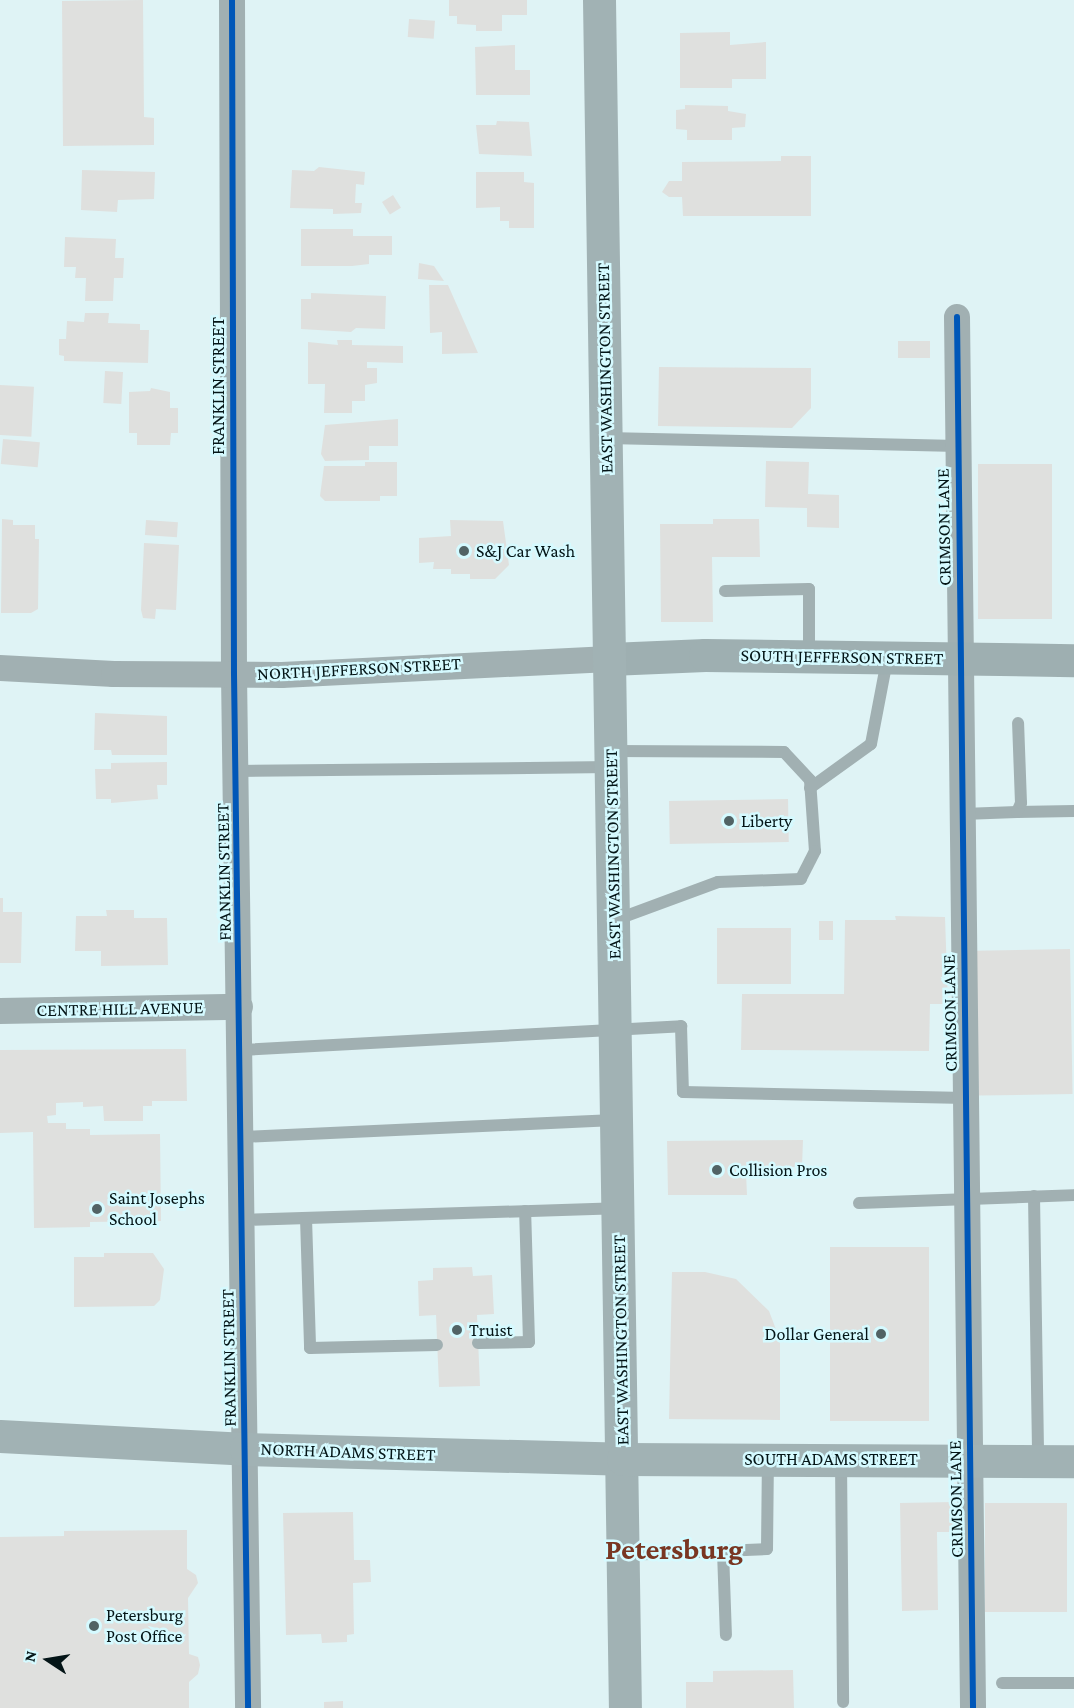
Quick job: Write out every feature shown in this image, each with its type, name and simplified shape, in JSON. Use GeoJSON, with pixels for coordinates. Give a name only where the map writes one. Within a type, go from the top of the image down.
{"type":"FeatureCollection","features":[{"type":"Feature","properties":{"kind":"main road","name":"EAST WASHINGTON STREET"},"geometry":{"type":"LineString","coordinates":[[598,0],[618,1120],[625,1708]]}},
{"type":"Feature","properties":{"kind":"main road","name":"NORTH ADAMS STREET"},"geometry":{"type":"LineString","coordinates":[[0,1436],[246,1449],[623,1459]]}},
{"type":"Feature","properties":{"kind":"main road","name":"SOUTH ADAMS STREET"},"geometry":{"type":"LineString","coordinates":[[623,1459],[970,1458],[1074,1461]]}},
{"type":"Feature","properties":{"kind":"street","name":"FRANKLIN STREET"},"geometry":{"type":"LineString","coordinates":[[232,0],[234,674],[241,1050],[248,1708]]}},
{"type":"Feature","properties":{"kind":"street","name":"CRIMSON LANE"},"geometry":{"type":"LineString","coordinates":[[957,317],[973,1708]]}},
{"type":"Feature","properties":{"kind":"street","name":"SOUTH JEFFERSON STREET"},"geometry":{"type":"LineString","coordinates":[[610,659],[705,655],[1074,660]]}},
{"type":"Feature","properties":{"kind":"street","name":"NORTH JEFFERSON STREET"},"geometry":{"type":"LineString","coordinates":[[0,668],[114,674],[234,674],[610,659]]}},
{"type":"Feature","properties":{"kind":"street","name":"CENTRE HILL AVENUE"},"geometry":{"type":"LineString","coordinates":[[0,1011],[240,1007]]}},
{"type":"Feature","properties":{"kind":"lane"},"geometry":{"type":"LineString","coordinates":[[606,438],[958,446]]}},
{"type":"Feature","properties":{"kind":"lane"},"geometry":{"type":"LineString","coordinates":[[725,591],[809,589],[809,657]]}},
{"type":"Feature","properties":{"kind":"lane"},"geometry":{"type":"LineString","coordinates":[[810,788],[871,744],[887,658]]}},
{"type":"Feature","properties":{"kind":"lane"},"geometry":{"type":"LineString","coordinates":[[1017,812],[1021,802],[1018,723]]}},
{"type":"Feature","properties":{"kind":"lane"},"geometry":{"type":"LineString","coordinates":[[237,771],[784,753],[810,780],[815,851],[801,879],[718,882],[614,920]]}},
{"type":"Feature","properties":{"kind":"lane"},"geometry":{"type":"LineString","coordinates":[[963,814],[1074,811]]}},
{"type":"Feature","properties":{"kind":"lane"},"geometry":{"type":"LineString","coordinates":[[241,1050],[681,1026],[683,1092],[966,1098]]}},
{"type":"Feature","properties":{"kind":"lane"},"geometry":{"type":"LineString","coordinates":[[242,1137],[618,1120]]}},
{"type":"Feature","properties":{"kind":"lane"},"geometry":{"type":"LineString","coordinates":[[859,1203],[1074,1195]]}},
{"type":"Feature","properties":{"kind":"lane"},"geometry":{"type":"LineString","coordinates":[[1034,1196],[1038,1460]]}},
{"type":"Feature","properties":{"kind":"lane"},"geometry":{"type":"LineString","coordinates":[[242,1220],[619,1208]]}},
{"type":"Feature","properties":{"kind":"lane"},"geometry":{"type":"LineString","coordinates":[[478,1343],[529,1342],[525,1211]]}},
{"type":"Feature","properties":{"kind":"lane"},"geometry":{"type":"LineString","coordinates":[[306,1218],[310,1348],[437,1345]]}},
{"type":"Feature","properties":{"kind":"lane"},"geometry":{"type":"LineString","coordinates":[[624,1555],[767,1549],[768,1459]]}},
{"type":"Feature","properties":{"kind":"lane"},"geometry":{"type":"LineString","coordinates":[[841,1459],[843,1702]]}},
{"type":"Feature","properties":{"kind":"lane"},"geometry":{"type":"LineString","coordinates":[[723,1551],[726,1635]]}},
{"type":"Feature","properties":{"kind":"lane"},"geometry":{"type":"LineString","coordinates":[[1002,1683],[1074,1683]]}},
{"type":"Feature","properties":{"kind":"building"},"geometry":{"type":"Polygon","coordinates":[[[143,0],[144,117],[154,118],[154,145],[63,146],[62,1],[143,0]]]}},
{"type":"Feature","properties":{"kind":"building"},"geometry":{"type":"Polygon","coordinates":[[[449,0],[527,0],[527,15],[502,15],[502,31],[476,31],[476,25],[457,24],[457,16],[449,16],[449,0]]]}},
{"type":"Feature","properties":{"kind":"building"},"geometry":{"type":"Polygon","coordinates":[[[409,19],[435,21],[434,39],[408,37],[409,19]]]}},
{"type":"Feature","properties":{"kind":"building"},"geometry":{"type":"Polygon","coordinates":[[[730,32],[730,45],[766,42],[766,79],[732,79],[732,88],[680,88],[680,33],[730,32]]]}},
{"type":"Feature","properties":{"kind":"building"},"geometry":{"type":"Polygon","coordinates":[[[515,45],[515,70],[530,70],[530,95],[476,95],[475,47],[515,45]]]}},
{"type":"Feature","properties":{"kind":"building"},"geometry":{"type":"Polygon","coordinates":[[[685,105],[728,106],[728,111],[746,114],[745,127],[732,128],[732,140],[687,140],[687,130],[676,129],[676,110],[685,109],[685,105]]]}},
{"type":"Feature","properties":{"kind":"building"},"geometry":{"type":"Polygon","coordinates":[[[497,121],[529,122],[532,156],[479,154],[476,125],[496,125],[497,121]]]}},
{"type":"Feature","properties":{"kind":"building"},"geometry":{"type":"Polygon","coordinates":[[[781,156],[811,156],[811,216],[683,216],[682,197],[669,197],[662,192],[669,181],[682,181],[682,162],[781,161],[781,156]]]}},
{"type":"Feature","properties":{"kind":"building"},"geometry":{"type":"Polygon","coordinates":[[[319,167],[365,172],[364,185],[356,184],[355,203],[362,203],[361,213],[333,214],[333,209],[290,208],[292,170],[314,171],[319,167]]]}},
{"type":"Feature","properties":{"kind":"building"},"geometry":{"type":"Polygon","coordinates":[[[82,170],[155,172],[154,199],[118,200],[117,212],[81,210],[82,170]]]}},
{"type":"Feature","properties":{"kind":"building"},"geometry":{"type":"Polygon","coordinates":[[[476,172],[524,172],[524,182],[534,183],[534,228],[509,228],[509,221],[500,221],[500,207],[476,208],[476,172]]]}},
{"type":"Feature","properties":{"kind":"building"},"geometry":{"type":"Polygon","coordinates":[[[393,195],[401,208],[390,215],[382,202],[393,195]]]}},
{"type":"Feature","properties":{"kind":"building"},"geometry":{"type":"Polygon","coordinates":[[[301,229],[353,229],[353,236],[392,236],[392,255],[369,255],[369,264],[301,266],[301,229]]]}},
{"type":"Feature","properties":{"kind":"building"},"geometry":{"type":"Polygon","coordinates":[[[65,237],[116,239],[115,258],[124,258],[123,278],[114,278],[113,301],[85,301],[86,278],[75,278],[76,267],[64,267],[65,237]]]}},
{"type":"Feature","properties":{"kind":"building"},"geometry":{"type":"Polygon","coordinates":[[[419,263],[434,266],[444,281],[418,279],[419,263]]]}},
{"type":"Feature","properties":{"kind":"building"},"geometry":{"type":"Polygon","coordinates":[[[429,285],[448,285],[478,353],[442,354],[442,332],[430,333],[429,285]]]}},
{"type":"Feature","properties":{"kind":"building"},"geometry":{"type":"Polygon","coordinates":[[[311,293],[386,296],[385,329],[356,328],[351,332],[301,329],[301,299],[311,299],[311,293]]]}},
{"type":"Feature","properties":{"kind":"building"},"geometry":{"type":"Polygon","coordinates":[[[85,313],[109,313],[108,323],[140,324],[140,330],[149,330],[148,363],[64,361],[64,356],[59,355],[59,339],[66,339],[67,321],[84,322],[85,313]]]}},
{"type":"Feature","properties":{"kind":"building"},"geometry":{"type":"Polygon","coordinates":[[[337,340],[352,340],[352,345],[403,346],[403,363],[367,362],[367,368],[377,368],[377,383],[365,385],[365,401],[352,401],[352,413],[324,413],[325,384],[308,384],[308,342],[338,345],[337,340]]]}},
{"type":"Feature","properties":{"kind":"building"},"geometry":{"type":"Polygon","coordinates":[[[898,341],[930,341],[930,358],[898,358],[898,341]]]}},
{"type":"Feature","properties":{"kind":"building"},"geometry":{"type":"Polygon","coordinates":[[[659,367],[811,368],[811,408],[792,428],[658,426],[659,367]]]}},
{"type":"Feature","properties":{"kind":"building"},"geometry":{"type":"Polygon","coordinates":[[[105,371],[123,372],[121,404],[103,403],[105,371]]]}},
{"type":"Feature","properties":{"kind":"building"},"geometry":{"type":"Polygon","coordinates":[[[0,385],[34,387],[31,437],[0,435],[0,385]]]}},
{"type":"Feature","properties":{"kind":"building"},"geometry":{"type":"Polygon","coordinates":[[[151,388],[170,392],[170,408],[178,408],[178,433],[171,433],[170,445],[137,445],[137,433],[129,433],[129,392],[150,391],[151,388]]]}},
{"type":"Feature","properties":{"kind":"building"},"geometry":{"type":"Polygon","coordinates":[[[398,419],[398,446],[369,446],[369,460],[325,461],[321,454],[325,425],[398,419]]]}},
{"type":"Feature","properties":{"kind":"building"},"geometry":{"type":"Polygon","coordinates":[[[3,439],[40,442],[38,467],[1,464],[3,439]]]}},
{"type":"Feature","properties":{"kind":"building"},"geometry":{"type":"Polygon","coordinates":[[[766,461],[809,462],[808,494],[839,495],[839,528],[807,527],[807,508],[765,507],[766,461]]]}},
{"type":"Feature","properties":{"kind":"building"},"geometry":{"type":"Polygon","coordinates":[[[365,462],[397,462],[397,496],[380,496],[380,501],[325,501],[320,496],[324,466],[365,466],[365,462]]]}},
{"type":"Feature","properties":{"kind":"building"},"geometry":{"type":"Polygon","coordinates":[[[978,464],[1052,464],[1052,619],[978,619],[978,464]]]}},
{"type":"Feature","properties":{"kind":"building"},"geometry":{"type":"Polygon","coordinates":[[[2,519],[13,520],[13,525],[35,525],[35,539],[39,539],[38,609],[31,613],[1,613],[2,519]]]}},
{"type":"Feature","properties":{"kind":"building"},"geometry":{"type":"Polygon","coordinates":[[[713,519],[759,519],[760,557],[712,557],[713,622],[661,622],[660,524],[713,524],[713,519]]]}},
{"type":"Feature","properties":{"kind":"building"},"geometry":{"type":"Polygon","coordinates":[[[146,520],[178,522],[177,537],[145,535],[146,520]]]}},
{"type":"Feature","properties":{"kind":"building","name":"S&J Car Wash"},"geometry":{"type":"Polygon","coordinates":[[[450,520],[503,521],[509,565],[495,579],[470,579],[470,574],[451,574],[451,569],[433,569],[434,562],[419,563],[419,538],[451,536],[450,520]]]}},
{"type":"Feature","properties":{"kind":"building"},"geometry":{"type":"Polygon","coordinates":[[[144,543],[179,545],[176,610],[156,609],[155,619],[143,618],[141,610],[144,543]]]}},
{"type":"Feature","properties":{"kind":"building"},"geometry":{"type":"Polygon","coordinates":[[[95,713],[167,716],[167,755],[112,755],[111,750],[94,750],[95,713]]]}},
{"type":"Feature","properties":{"kind":"building"},"geometry":{"type":"Polygon","coordinates":[[[167,762],[167,785],[157,785],[158,799],[111,803],[111,799],[96,799],[95,769],[111,769],[111,763],[167,762]]]}},
{"type":"Feature","properties":{"kind":"building","name":"Liberty"},"geometry":{"type":"Polygon","coordinates":[[[788,799],[789,842],[670,844],[669,801],[788,799]]]}},
{"type":"Feature","properties":{"kind":"building"},"geometry":{"type":"Polygon","coordinates":[[[0,898],[3,898],[3,912],[22,912],[21,963],[0,963],[0,898]]]}},
{"type":"Feature","properties":{"kind":"building"},"geometry":{"type":"Polygon","coordinates":[[[106,910],[134,910],[134,918],[167,918],[168,965],[101,966],[101,951],[75,951],[76,916],[107,916],[106,910]]]}},
{"type":"Feature","properties":{"kind":"building"},"geometry":{"type":"Polygon","coordinates":[[[895,916],[945,917],[948,1004],[930,1004],[929,1051],[741,1050],[742,994],[844,994],[845,920],[896,920],[895,916]]]}},
{"type":"Feature","properties":{"kind":"building"},"geometry":{"type":"Polygon","coordinates":[[[819,921],[833,921],[833,940],[819,940],[819,921]]]}},
{"type":"Feature","properties":{"kind":"building"},"geometry":{"type":"Polygon","coordinates":[[[717,928],[791,928],[791,984],[717,984],[717,928]]]}},
{"type":"Feature","properties":{"kind":"building"},"geometry":{"type":"Polygon","coordinates":[[[1070,949],[1073,1094],[979,1096],[976,951],[1070,949]]]}},
{"type":"Feature","properties":{"kind":"building"},"geometry":{"type":"Polygon","coordinates":[[[186,1049],[187,1101],[152,1101],[152,1106],[143,1106],[143,1121],[104,1121],[103,1106],[83,1107],[83,1102],[56,1103],[56,1115],[47,1116],[48,1123],[66,1123],[66,1129],[90,1129],[90,1135],[160,1134],[161,1221],[90,1222],[90,1227],[34,1228],[33,1132],[0,1133],[0,1050],[186,1049]]]}},
{"type":"Feature","properties":{"kind":"building","name":"Collision Pros"},"geometry":{"type":"Polygon","coordinates":[[[803,1140],[802,1167],[767,1167],[766,1172],[746,1173],[747,1195],[668,1195],[667,1141],[803,1140]]]}},
{"type":"Feature","properties":{"kind":"building","name":"Dollar General"},"geometry":{"type":"Polygon","coordinates":[[[830,1247],[929,1247],[929,1421],[830,1421],[830,1247]]]}},
{"type":"Feature","properties":{"kind":"building"},"geometry":{"type":"Polygon","coordinates":[[[104,1253],[153,1253],[164,1269],[160,1300],[154,1306],[74,1307],[74,1257],[104,1257],[104,1253]]]}},
{"type":"Feature","properties":{"kind":"building","name":"Truist"},"geometry":{"type":"Polygon","coordinates":[[[472,1267],[473,1276],[492,1275],[494,1314],[477,1315],[480,1386],[439,1387],[436,1315],[419,1316],[418,1281],[433,1280],[433,1268],[472,1267]]]}},
{"type":"Feature","properties":{"kind":"building"},"geometry":{"type":"Polygon","coordinates":[[[672,1272],[705,1272],[736,1279],[769,1311],[780,1340],[780,1420],[669,1419],[672,1272]]]}},
{"type":"Feature","properties":{"kind":"building"},"geometry":{"type":"Polygon","coordinates":[[[954,1502],[954,1532],[937,1532],[938,1610],[902,1611],[900,1503],[954,1502]]]}},
{"type":"Feature","properties":{"kind":"building"},"geometry":{"type":"Polygon","coordinates":[[[985,1503],[1067,1503],[1067,1612],[985,1612],[985,1503]]]}},
{"type":"Feature","properties":{"kind":"building"},"geometry":{"type":"Polygon","coordinates":[[[353,1512],[354,1560],[370,1560],[371,1582],[353,1583],[354,1634],[347,1635],[347,1642],[322,1643],[321,1634],[286,1635],[283,1513],[353,1512]]]}},
{"type":"Feature","properties":{"kind":"building","name":"Petersburg Post Office"},"geometry":{"type":"Polygon","coordinates":[[[187,1530],[187,1569],[196,1575],[198,1583],[188,1598],[189,1654],[198,1657],[200,1665],[198,1674],[189,1682],[189,1708],[0,1708],[0,1537],[64,1536],[64,1531],[187,1530]]]}},
{"type":"Feature","properties":{"kind":"building"},"geometry":{"type":"Polygon","coordinates":[[[793,1670],[794,1708],[686,1708],[686,1682],[713,1682],[713,1671],[793,1670]]]}},
{"type":"Feature","properties":{"kind":"building"},"geometry":{"type":"Polygon","coordinates":[[[343,1701],[343,1708],[324,1708],[324,1702],[343,1701]]]}},
{"type":"Feature","properties":{"kind":"cycle path"},"geometry":{"type":"LineString","coordinates":[[232,0],[234,674],[248,1708]]}},
{"type":"Feature","properties":{"kind":"cycle path"},"geometry":{"type":"LineString","coordinates":[[957,317],[973,1708]]}},
{"type":"Feature","properties":{"kind":"place","name":"S&J Car Wash"},"geometry":{"type":"Point","coordinates":[464,551]}},
{"type":"Feature","properties":{"kind":"place","name":"Liberty"},"geometry":{"type":"Point","coordinates":[729,821]}},
{"type":"Feature","properties":{"kind":"place","name":"Collision Pros"},"geometry":{"type":"Point","coordinates":[717,1170]}},
{"type":"Feature","properties":{"kind":"place","name":"Saint Josephs School"},"geometry":{"type":"Point","coordinates":[97,1209]}},
{"type":"Feature","properties":{"kind":"place","name":"Truist"},"geometry":{"type":"Point","coordinates":[457,1330]}},
{"type":"Feature","properties":{"kind":"place","name":"Dollar General"},"geometry":{"type":"Point","coordinates":[881,1334]}},
{"type":"Feature","properties":{"kind":"place","name":"Petersburg Post Office"},"geometry":{"type":"Point","coordinates":[94,1626]}},
{"type":"Feature","properties":{"kind":"district","name":"Petersburg"},"geometry":{"type":"Point","coordinates":[674,1549]}}]}
